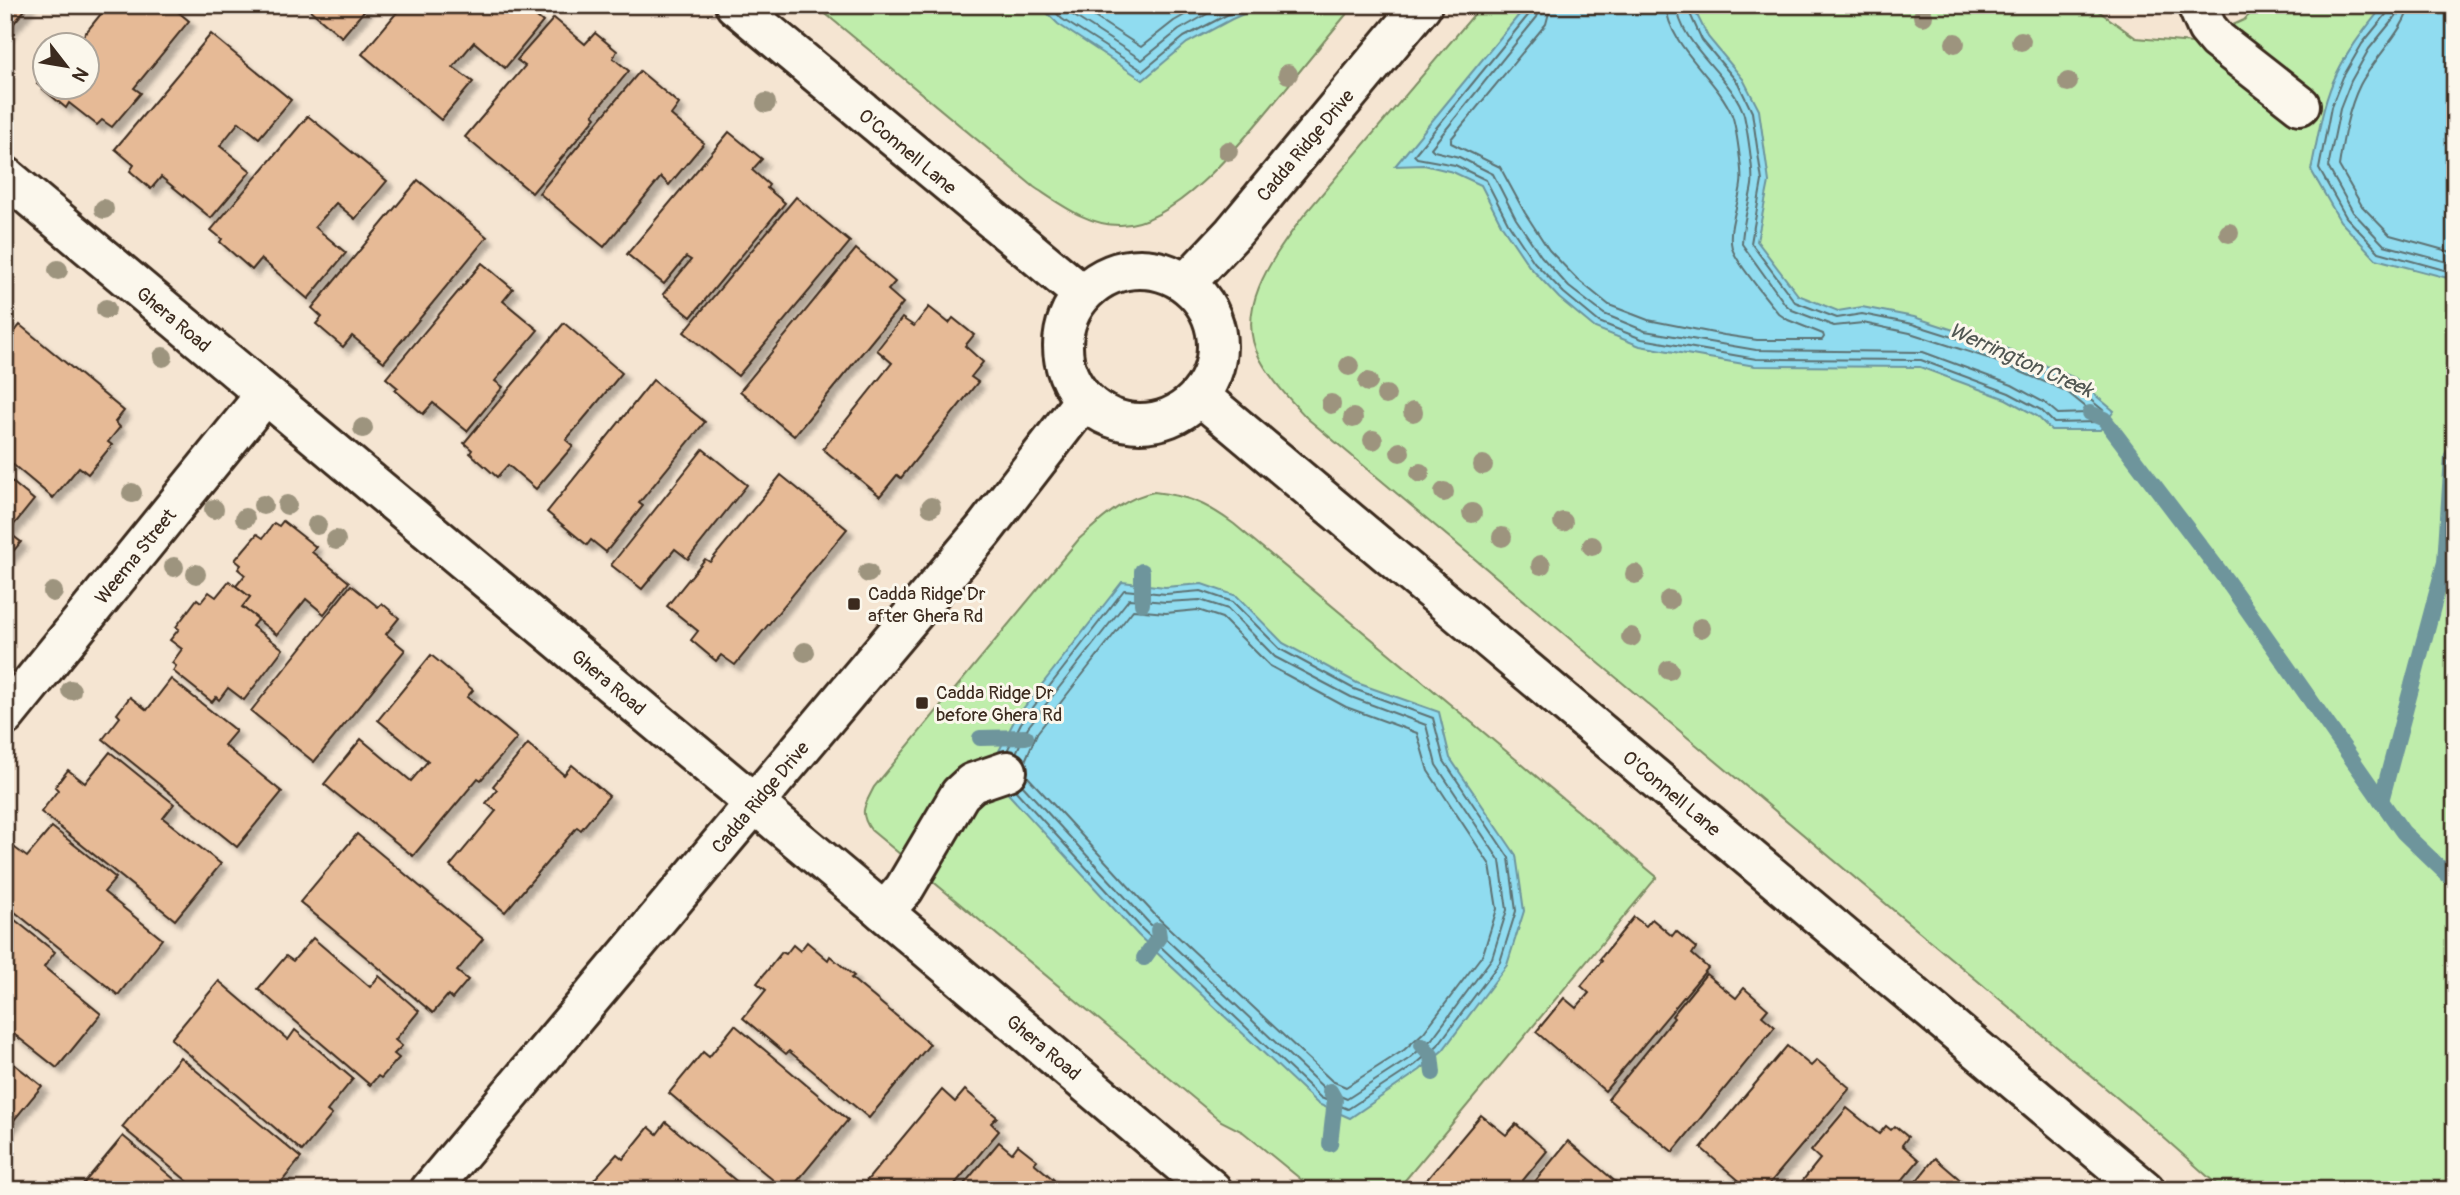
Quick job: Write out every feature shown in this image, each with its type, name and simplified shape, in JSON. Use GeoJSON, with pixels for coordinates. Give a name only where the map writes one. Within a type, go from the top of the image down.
{"type":"FeatureCollection","features":[{"type":"Feature","properties":{"kind":"street","name":"O'Connell Lane"},"geometry":{"type":"LineString","coordinates":[[735,5],[1082,294]]}},
{"type":"Feature","properties":{"kind":"street","name":"Cadda Ridge Drive"},"geometry":{"type":"LineString","coordinates":[[1186,283],[1233,233],[1422,5]]}},
{"type":"Feature","properties":{"kind":"street"},"geometry":{"type":"LineString","coordinates":[[2197,5],[2207,28],[2217,40],[2300,105]]}},
{"type":"Feature","properties":{"kind":"street","name":"Ghera Road"},"geometry":{"type":"LineString","coordinates":[[5,176],[1212,1190]]}},
{"type":"Feature","properties":{"kind":"street"},"geometry":{"type":"LineString","coordinates":[[1143,268],[1166,272],[1186,283],[1204,301],[1215,324],[1218,349],[1213,374],[1200,396],[1180,413],[1156,422],[1143,423],[1129,423],[1104,416],[1084,400],[1071,382],[1063,360],[1063,336],[1069,314],[1082,294],[1100,279],[1121,271],[1143,268]]}},
{"type":"Feature","properties":{"kind":"street","name":"Weema Street"},"geometry":{"type":"LineString","coordinates":[[5,716],[265,395]]}},
{"type":"Feature","properties":{"kind":"street","name":"O'Connell Lane"},"geometry":{"type":"LineString","coordinates":[[1200,396],[2145,1190]]}},
{"type":"Feature","properties":{"kind":"street","name":"Cadda Ridge Drive"},"geometry":{"type":"LineString","coordinates":[[430,1190],[983,531],[1084,400]]}},
{"type":"Feature","properties":{"kind":"street"},"geometry":{"type":"LineString","coordinates":[[884,912],[904,890],[960,794],[972,783],[1007,771]]}},
{"type":"Feature","properties":{"kind":"green space"},"geometry":{"type":"Polygon","coordinates":[[[815,5],[1354,5],[1251,131],[1211,174],[1166,210],[1143,221],[1121,225],[1086,218],[1034,187],[815,5]]]}},
{"type":"Feature","properties":{"kind":"green space"},"geometry":{"type":"Polygon","coordinates":[[[1482,5],[2090,5],[2136,38],[2193,43],[2244,20],[2259,5],[2455,5],[2455,1190],[2223,1190],[2146,1122],[1308,419],[1282,390],[1260,359],[1253,340],[1251,320],[1254,301],[1270,264],[1304,215],[1482,5]]]}},
{"type":"Feature","properties":{"kind":"green space"},"geometry":{"type":"Polygon","coordinates":[[[1154,492],[1197,502],[1234,524],[1657,877],[1397,1190],[1314,1190],[1243,1132],[1221,1121],[867,824],[864,808],[874,787],[1079,539],[1123,504],[1154,492]]]}},
{"type":"Feature","properties":{"kind":"water"},"geometry":{"type":"Polygon","coordinates":[[[1039,5],[1264,5],[1187,43],[1143,80],[1058,24],[1039,5]]]}},
{"type":"Feature","properties":{"kind":"water"},"geometry":{"type":"Polygon","coordinates":[[[1527,5],[1692,5],[1708,37],[1743,79],[1759,110],[1769,182],[1757,241],[1798,295],[1838,311],[1862,307],[1914,317],[1993,343],[2075,378],[2114,411],[2100,430],[2051,430],[2037,416],[2006,399],[1920,367],[1755,366],[1640,346],[1595,328],[1559,298],[1529,266],[1502,226],[1481,185],[1453,172],[1424,165],[1395,166],[1527,5]]]}},
{"type":"Feature","properties":{"kind":"water"},"geometry":{"type":"Polygon","coordinates":[[[2384,5],[2455,5],[2455,280],[2376,259],[2340,221],[2311,170],[2332,84],[2353,46],[2384,5]]]}},
{"type":"Feature","properties":{"kind":"water"},"geometry":{"type":"Polygon","coordinates":[[[1122,582],[1165,587],[1202,584],[1237,596],[1283,643],[1357,683],[1439,712],[1450,758],[1516,855],[1524,911],[1507,965],[1443,1050],[1420,1070],[1350,1118],[1318,1104],[1138,935],[1001,786],[997,755],[1015,719],[1122,582]]]}},
{"type":"Feature","properties":{"kind":"building"},"geometry":{"type":"Polygon","coordinates":[[[5,5],[29,5],[5,34],[5,5]]]}},
{"type":"Feature","properties":{"kind":"building"},"geometry":{"type":"Polygon","coordinates":[[[108,5],[170,5],[189,21],[134,88],[141,93],[112,127],[102,120],[97,125],[69,103],[66,108],[59,102],[102,102],[102,32],[86,32],[108,5]]]}},
{"type":"Feature","properties":{"kind":"building"},"geometry":{"type":"Polygon","coordinates":[[[304,5],[369,5],[342,37],[304,5]]]}},
{"type":"Feature","properties":{"kind":"building"},"geometry":{"type":"Polygon","coordinates":[[[403,5],[522,5],[543,22],[505,68],[474,42],[453,67],[473,82],[441,120],[362,54],[403,5]]]}},
{"type":"Feature","properties":{"kind":"building"},"geometry":{"type":"Polygon","coordinates":[[[554,18],[585,44],[595,33],[617,51],[613,58],[629,71],[593,114],[596,117],[532,193],[465,137],[525,66],[517,60],[554,18]]]}},
{"type":"Feature","properties":{"kind":"building"},"geometry":{"type":"Polygon","coordinates":[[[211,34],[291,100],[259,138],[239,122],[220,146],[251,171],[211,218],[161,177],[151,189],[130,171],[134,165],[115,149],[211,34]]]}},
{"type":"Feature","properties":{"kind":"building"},"geometry":{"type":"Polygon","coordinates":[[[640,71],[679,104],[671,115],[704,143],[669,185],[661,177],[604,247],[539,193],[640,71]]]}},
{"type":"Feature","properties":{"kind":"building"},"geometry":{"type":"Polygon","coordinates":[[[308,116],[387,181],[355,219],[336,203],[315,227],[346,253],[308,299],[261,259],[252,270],[220,242],[222,239],[211,230],[308,116]]]}},
{"type":"Feature","properties":{"kind":"building"},"geometry":{"type":"Polygon","coordinates":[[[729,132],[762,159],[752,170],[769,185],[767,188],[785,203],[691,317],[663,294],[691,260],[686,257],[664,284],[627,254],[729,132]]]}},
{"type":"Feature","properties":{"kind":"building"},"geometry":{"type":"Polygon","coordinates":[[[418,180],[487,237],[384,362],[352,336],[343,347],[316,324],[322,317],[312,308],[418,180]]]}},
{"type":"Feature","properties":{"kind":"building"},"geometry":{"type":"Polygon","coordinates":[[[796,197],[850,242],[738,376],[684,332],[796,197]]]}},
{"type":"Feature","properties":{"kind":"building"},"geometry":{"type":"Polygon","coordinates":[[[856,249],[895,282],[888,290],[903,303],[794,436],[740,391],[856,249]]]}},
{"type":"Feature","properties":{"kind":"building"},"geometry":{"type":"Polygon","coordinates":[[[482,263],[513,289],[503,301],[538,330],[495,381],[503,387],[467,431],[433,403],[423,414],[395,390],[398,388],[386,378],[482,263]]]}},
{"type":"Feature","properties":{"kind":"building"},"geometry":{"type":"Polygon","coordinates":[[[929,307],[949,323],[953,318],[974,335],[965,346],[983,362],[971,377],[978,382],[901,478],[897,475],[880,496],[823,449],[892,363],[877,350],[902,318],[914,326],[929,307]]]}},
{"type":"Feature","properties":{"kind":"building"},"geometry":{"type":"Polygon","coordinates":[[[564,323],[622,373],[566,440],[573,446],[536,489],[508,465],[497,477],[470,453],[472,450],[464,443],[564,323]]]}},
{"type":"Feature","properties":{"kind":"building"},"geometry":{"type":"Polygon","coordinates":[[[20,325],[124,411],[115,422],[120,427],[108,442],[112,445],[88,474],[79,467],[53,498],[5,458],[5,343],[20,325]]]}},
{"type":"Feature","properties":{"kind":"building"},"geometry":{"type":"Polygon","coordinates":[[[653,380],[705,422],[639,503],[643,506],[606,552],[591,540],[587,545],[547,512],[653,380]]]}},
{"type":"Feature","properties":{"kind":"building"},"geometry":{"type":"Polygon","coordinates":[[[703,449],[747,485],[688,559],[675,549],[642,589],[611,565],[703,449]]]}},
{"type":"Feature","properties":{"kind":"building"},"geometry":{"type":"Polygon","coordinates":[[[781,475],[847,529],[735,665],[721,655],[716,661],[691,640],[698,631],[667,606],[705,559],[710,562],[781,475]]]}},
{"type":"Feature","properties":{"kind":"building"},"geometry":{"type":"Polygon","coordinates":[[[5,476],[34,500],[8,532],[21,542],[5,561],[5,476]]]}},
{"type":"Feature","properties":{"kind":"building"},"geometry":{"type":"Polygon","coordinates":[[[283,521],[316,547],[312,552],[349,582],[324,614],[306,599],[277,635],[242,607],[250,597],[236,586],[245,575],[238,569],[241,565],[235,560],[257,534],[263,538],[274,523],[279,526],[283,521]]]}},
{"type":"Feature","properties":{"kind":"building"},"geometry":{"type":"Polygon","coordinates":[[[229,581],[250,597],[242,607],[258,619],[252,626],[283,649],[244,700],[228,688],[219,700],[216,697],[212,702],[173,671],[176,666],[172,663],[182,649],[170,640],[179,629],[176,627],[197,599],[201,602],[209,592],[216,597],[229,581]]]}},
{"type":"Feature","properties":{"kind":"building"},"geometry":{"type":"Polygon","coordinates":[[[351,585],[378,607],[382,603],[399,618],[386,634],[405,650],[314,762],[251,711],[351,585]]]}},
{"type":"Feature","properties":{"kind":"building"},"geometry":{"type":"Polygon","coordinates":[[[431,655],[473,690],[467,697],[517,738],[481,780],[478,778],[413,856],[324,784],[361,739],[411,781],[428,761],[378,720],[431,655]]]}},
{"type":"Feature","properties":{"kind":"building"},"geometry":{"type":"Polygon","coordinates":[[[171,679],[236,731],[224,745],[282,792],[237,847],[103,739],[120,717],[117,714],[130,697],[147,710],[171,679]]]}},
{"type":"Feature","properties":{"kind":"building"},"geometry":{"type":"Polygon","coordinates":[[[528,744],[564,775],[572,765],[609,796],[581,830],[577,827],[505,912],[450,866],[496,811],[486,803],[497,790],[493,786],[528,744]]]}},
{"type":"Feature","properties":{"kind":"building"},"geometry":{"type":"Polygon","coordinates":[[[110,752],[174,804],[163,818],[221,864],[175,920],[41,812],[58,790],[55,787],[68,770],[85,783],[110,752]]]}},
{"type":"Feature","properties":{"kind":"building"},"geometry":{"type":"Polygon","coordinates":[[[52,827],[116,878],[104,892],[162,939],[118,995],[5,904],[5,851],[11,845],[27,857],[52,827]]]}},
{"type":"Feature","properties":{"kind":"building"},"geometry":{"type":"Polygon","coordinates":[[[357,834],[483,939],[457,971],[468,980],[452,999],[448,995],[433,1013],[300,902],[357,834]]]}},
{"type":"Feature","properties":{"kind":"building"},"geometry":{"type":"Polygon","coordinates":[[[5,912],[55,952],[44,967],[101,1014],[57,1068],[5,1027],[5,912]]]}},
{"type":"Feature","properties":{"kind":"building"},"geometry":{"type":"Polygon","coordinates":[[[1634,917],[1646,926],[1652,919],[1672,936],[1676,931],[1696,948],[1692,954],[1708,968],[1605,1091],[1536,1032],[1564,998],[1576,1008],[1589,993],[1581,986],[1634,917]]]}},
{"type":"Feature","properties":{"kind":"building"},"geometry":{"type":"Polygon","coordinates":[[[313,938],[370,987],[379,976],[419,1011],[395,1040],[402,1046],[394,1054],[399,1058],[381,1078],[378,1076],[370,1085],[258,989],[286,956],[293,961],[313,938]]]}},
{"type":"Feature","properties":{"kind":"building"},"geometry":{"type":"Polygon","coordinates":[[[807,942],[828,960],[830,956],[854,976],[851,978],[930,1044],[869,1118],[789,1051],[786,1054],[743,1018],[766,990],[757,983],[782,952],[786,954],[793,945],[800,951],[807,942]]]}},
{"type":"Feature","properties":{"kind":"building"},"geometry":{"type":"Polygon","coordinates":[[[1706,974],[1736,998],[1744,988],[1768,1009],[1762,1016],[1775,1027],[1673,1152],[1608,1099],[1706,974]]]}},
{"type":"Feature","properties":{"kind":"building"},"geometry":{"type":"Polygon","coordinates":[[[219,981],[288,1040],[295,1030],[353,1079],[327,1111],[332,1115],[302,1151],[171,1039],[219,981]]]}},
{"type":"Feature","properties":{"kind":"building"},"geometry":{"type":"Polygon","coordinates":[[[735,1025],[848,1120],[790,1190],[785,1190],[669,1093],[703,1052],[709,1057],[735,1025]]]}},
{"type":"Feature","properties":{"kind":"building"},"geometry":{"type":"Polygon","coordinates":[[[1787,1046],[1811,1066],[1817,1060],[1850,1088],[1764,1190],[1750,1190],[1701,1148],[1787,1046]]]}},
{"type":"Feature","properties":{"kind":"building"},"geometry":{"type":"Polygon","coordinates":[[[5,1057],[42,1086],[5,1131],[5,1057]]]}},
{"type":"Feature","properties":{"kind":"building"},"geometry":{"type":"Polygon","coordinates":[[[180,1057],[301,1158],[275,1190],[198,1190],[122,1127],[180,1057]]]}},
{"type":"Feature","properties":{"kind":"building"},"geometry":{"type":"Polygon","coordinates":[[[942,1090],[955,1102],[965,1090],[997,1117],[991,1123],[999,1131],[950,1190],[859,1190],[942,1090]]]}},
{"type":"Feature","properties":{"kind":"building"},"geometry":{"type":"Polygon","coordinates":[[[1847,1108],[1879,1134],[1886,1126],[1891,1130],[1895,1126],[1908,1137],[1902,1145],[1919,1160],[1894,1190],[1795,1190],[1820,1159],[1811,1151],[1847,1108]]]}},
{"type":"Feature","properties":{"kind":"building"},"geometry":{"type":"Polygon","coordinates":[[[1481,1115],[1506,1135],[1516,1124],[1547,1151],[1515,1190],[1418,1190],[1481,1115]]]}},
{"type":"Feature","properties":{"kind":"building"},"geometry":{"type":"Polygon","coordinates":[[[666,1122],[747,1190],[600,1190],[591,1183],[617,1154],[623,1159],[649,1127],[657,1134],[666,1122]]]}},
{"type":"Feature","properties":{"kind":"building"},"geometry":{"type":"Polygon","coordinates":[[[123,1136],[187,1190],[78,1190],[123,1136]]]}},
{"type":"Feature","properties":{"kind":"building"},"geometry":{"type":"Polygon","coordinates":[[[1568,1141],[1625,1190],[1528,1190],[1568,1141]]]}},
{"type":"Feature","properties":{"kind":"building"},"geometry":{"type":"Polygon","coordinates":[[[999,1142],[1012,1153],[1018,1145],[1037,1160],[1034,1163],[1054,1180],[1046,1190],[959,1190],[999,1142]]]}},
{"type":"Feature","properties":{"kind":"building"},"geometry":{"type":"Polygon","coordinates":[[[1935,1158],[1971,1189],[1909,1190],[1935,1158]]]}},
{"type":"Feature","properties":{"kind":"building"},"geometry":{"type":"Polygon","coordinates":[[[1073,1182],[1083,1190],[1066,1190],[1073,1182]]]}},
{"type":"Feature","properties":{"kind":"waterway","name":"Werrington Creek"},"geometry":{"type":"LineString","coordinates":[[2090,413],[2104,419],[2227,581],[2403,832],[2455,882]]}},
{"type":"Feature","properties":{"kind":"waterway"},"geometry":{"type":"LineString","coordinates":[[2381,801],[2445,562],[2452,456]]}},
{"type":"Feature","properties":{"kind":"waterway"},"geometry":{"type":"LineString","coordinates":[[1142,571],[1142,604]]}},
{"type":"Feature","properties":{"kind":"waterway"},"geometry":{"type":"LineString","coordinates":[[980,738],[1026,737]]}},
{"type":"Feature","properties":{"kind":"waterway"},"geometry":{"type":"LineString","coordinates":[[1144,958],[1159,937],[1158,930]]}},
{"type":"Feature","properties":{"kind":"waterway"},"geometry":{"type":"LineString","coordinates":[[1422,1045],[1431,1055],[1433,1073]]}},
{"type":"Feature","properties":{"kind":"waterway"},"geometry":{"type":"LineString","coordinates":[[1330,1091],[1335,1100],[1330,1144]]}},
{"type":"Feature","properties":{"kind":"place","name":"Cadda Ridge Dr after Ghera Rd"},"geometry":{"type":"Point","coordinates":[854,604]}},
{"type":"Feature","properties":{"kind":"place","name":"Cadda Ridge Dr before Ghera Rd"},"geometry":{"type":"Point","coordinates":[922,703]}}]}
